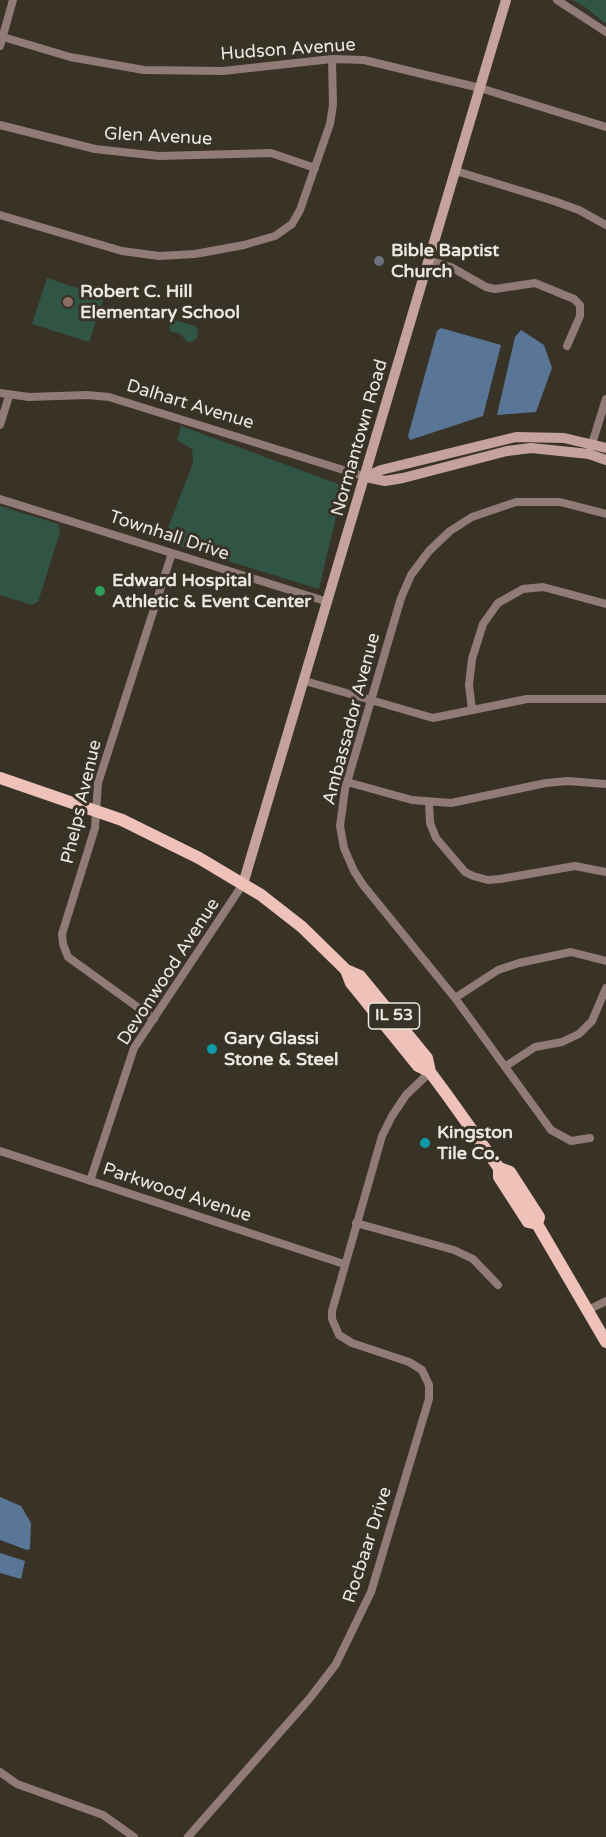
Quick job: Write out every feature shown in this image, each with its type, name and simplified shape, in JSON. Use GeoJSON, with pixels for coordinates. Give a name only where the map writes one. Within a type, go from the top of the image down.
{"type":"FeatureCollection","features":[{"type":"Feature","properties":{"kind":"main road","name":"Normantown Road"},"geometry":{"type":"LineString","coordinates":[[243,884],[366,477],[506,0]]}},
{"type":"Feature","properties":{"kind":"main road","name":"Dalhart Avenue"},"geometry":{"type":"LineString","coordinates":[[366,477],[385,481],[403,478],[531,448],[606,448]]}},
{"type":"Feature","properties":{"kind":"main road","name":"Dalhart Avenue"},"geometry":{"type":"LineString","coordinates":[[590,449],[606,460]]}},
{"type":"Feature","properties":{"kind":"main road","name":"IL 53"},"geometry":{"type":"LineString","coordinates":[[0,778],[96,811],[159,837],[243,884],[295,921],[346,970],[351,983],[418,1065],[430,1072],[499,1168],[499,1177],[528,1222],[537,1224],[606,1342]]}},
{"type":"Feature","properties":{"kind":"street"},"geometry":{"type":"LineString","coordinates":[[0,46],[14,0]]}},
{"type":"Feature","properties":{"kind":"street"},"geometry":{"type":"LineString","coordinates":[[557,0],[606,32]]}},
{"type":"Feature","properties":{"kind":"street","name":"Hudson Avenue"},"geometry":{"type":"LineString","coordinates":[[3,37],[70,57],[144,70],[223,71],[332,59],[364,60],[393,65],[480,88],[606,127]]}},
{"type":"Feature","properties":{"kind":"street"},"geometry":{"type":"LineString","coordinates":[[0,215],[122,251],[159,256],[195,254],[244,245],[275,236],[292,224],[315,168],[333,105],[332,59]]}},
{"type":"Feature","properties":{"kind":"street","name":"Glen Avenue"},"geometry":{"type":"LineString","coordinates":[[0,125],[95,149],[159,156],[271,153],[315,168]]}},
{"type":"Feature","properties":{"kind":"street"},"geometry":{"type":"LineString","coordinates":[[456,171],[554,201],[579,210],[606,225]]}},
{"type":"Feature","properties":{"kind":"street"},"geometry":{"type":"LineString","coordinates":[[428,260],[452,267],[486,287],[495,289],[535,284],[574,299],[580,305],[580,316],[567,346]]}},
{"type":"Feature","properties":{"kind":"street","name":"Dalhart Avenue"},"geometry":{"type":"LineString","coordinates":[[0,393],[9,396],[109,397],[366,477]]}},
{"type":"Feature","properties":{"kind":"street"},"geometry":{"type":"LineString","coordinates":[[0,425],[9,396]]}},
{"type":"Feature","properties":{"kind":"street"},"geometry":{"type":"LineString","coordinates":[[590,449],[606,399]]}},
{"type":"Feature","properties":{"kind":"street","name":"Townhall Drive"},"geometry":{"type":"LineString","coordinates":[[0,499],[328,602]]}},
{"type":"Feature","properties":{"kind":"street","name":"Ambassador Avenue"},"geometry":{"type":"LineString","coordinates":[[590,1138],[572,1142],[551,1130],[507,1066],[354,871],[344,848],[340,826],[347,782],[370,701],[406,586],[420,562],[439,540],[472,517],[516,502],[560,502],[606,514]]}},
{"type":"Feature","properties":{"kind":"street","name":"Phelps Avenue"},"geometry":{"type":"LineString","coordinates":[[154,1019],[76,963],[64,951],[62,934],[95,828],[99,783],[172,553]]}},
{"type":"Feature","properties":{"kind":"street"},"geometry":{"type":"LineString","coordinates":[[472,710],[468,678],[471,659],[483,624],[498,603],[524,589],[543,587],[606,604]]}},
{"type":"Feature","properties":{"kind":"street"},"geometry":{"type":"LineString","coordinates":[[305,681],[432,718],[527,699],[577,697],[606,699]]}},
{"type":"Feature","properties":{"kind":"street"},"geometry":{"type":"LineString","coordinates":[[347,782],[429,802],[451,803],[546,783],[606,784]]}},
{"type":"Feature","properties":{"kind":"street"},"geometry":{"type":"LineString","coordinates":[[429,802],[430,823],[436,838],[465,872],[473,876],[488,880],[500,879],[568,867],[606,872]]}},
{"type":"Feature","properties":{"kind":"street","name":"Devonwood Avenue"},"geometry":{"type":"LineString","coordinates":[[90,1181],[126,1066],[154,1019],[243,884]]}},
{"type":"Feature","properties":{"kind":"street"},"geometry":{"type":"LineString","coordinates":[[455,998],[498,970],[519,963],[571,952],[606,961]]}},
{"type":"Feature","properties":{"kind":"street"},"geometry":{"type":"LineString","coordinates":[[507,1066],[536,1047],[579,1034],[592,1021],[606,988]]}},
{"type":"Feature","properties":{"kind":"street"},"geometry":{"type":"LineString","coordinates":[[344,1264],[382,1136],[406,1095],[430,1072]]}},
{"type":"Feature","properties":{"kind":"street","name":"Parkwood Avenue"},"geometry":{"type":"LineString","coordinates":[[0,1151],[344,1264]]}},
{"type":"Feature","properties":{"kind":"street"},"geometry":{"type":"LineString","coordinates":[[357,1223],[454,1250],[473,1259],[498,1286]]}},
{"type":"Feature","properties":{"kind":"street","name":"Rocbaar Drive"},"geometry":{"type":"LineString","coordinates":[[188,1837],[310,1698],[340,1656],[371,1592],[429,1399],[429,1385],[422,1370],[409,1362],[352,1343],[339,1335],[332,1319],[332,1311],[344,1264]]}},
{"type":"Feature","properties":{"kind":"street"},"geometry":{"type":"LineString","coordinates":[[588,1310],[606,1301]]}},
{"type":"Feature","properties":{"kind":"street"},"geometry":{"type":"LineString","coordinates":[[0,1772],[17,1784],[103,1815],[134,1837]]}},
{"type":"Feature","properties":{"kind":"green space"},"geometry":{"type":"Polygon","coordinates":[[[572,0],[606,0],[606,24],[585,7],[572,0]]]}},
{"type":"Feature","properties":{"kind":"green space"},"geometry":{"type":"Polygon","coordinates":[[[47,278],[104,297],[89,342],[32,324],[47,278]]]}},
{"type":"Feature","properties":{"kind":"green space"},"geometry":{"type":"Polygon","coordinates":[[[171,319],[195,326],[198,331],[197,338],[189,343],[179,333],[171,332],[169,327],[171,319]]]}},
{"type":"Feature","properties":{"kind":"green space"},"geometry":{"type":"Polygon","coordinates":[[[181,426],[341,485],[342,491],[319,589],[163,541],[193,463],[192,449],[177,440],[181,426]]]}},
{"type":"Feature","properties":{"kind":"green space"},"geometry":{"type":"Polygon","coordinates":[[[0,506],[58,524],[60,532],[38,602],[32,605],[0,595],[0,506]]]}},
{"type":"Feature","properties":{"kind":"water"},"geometry":{"type":"Polygon","coordinates":[[[441,328],[501,345],[483,416],[410,440],[408,436],[437,331],[441,328]]]}},
{"type":"Feature","properties":{"kind":"water"},"geometry":{"type":"Polygon","coordinates":[[[521,330],[544,345],[552,368],[536,412],[497,415],[515,337],[521,330]]]}},
{"type":"Feature","properties":{"kind":"water"},"geometry":{"type":"Polygon","coordinates":[[[0,1497],[21,1506],[31,1523],[30,1549],[27,1550],[0,1540],[0,1497]]]}},
{"type":"Feature","properties":{"kind":"water"},"geometry":{"type":"Polygon","coordinates":[[[0,1553],[25,1561],[21,1579],[0,1573],[0,1553]]]}},
{"type":"Feature","properties":{"kind":"place","name":"Bible Baptist Church"},"geometry":{"type":"Point","coordinates":[379,261]}},
{"type":"Feature","properties":{"kind":"place","name":"Robert C. Hill Elementary School"},"geometry":{"type":"Point","coordinates":[68,302]}},
{"type":"Feature","properties":{"kind":"place","name":"Edward Hospital Athletic & Event Center"},"geometry":{"type":"Point","coordinates":[100,591]}},
{"type":"Feature","properties":{"kind":"place","name":"Gary Glassi Stone & Steel"},"geometry":{"type":"Point","coordinates":[212,1049]}},
{"type":"Feature","properties":{"kind":"place","name":"Kingston Tile Co."},"geometry":{"type":"Point","coordinates":[425,1143]}}]}
